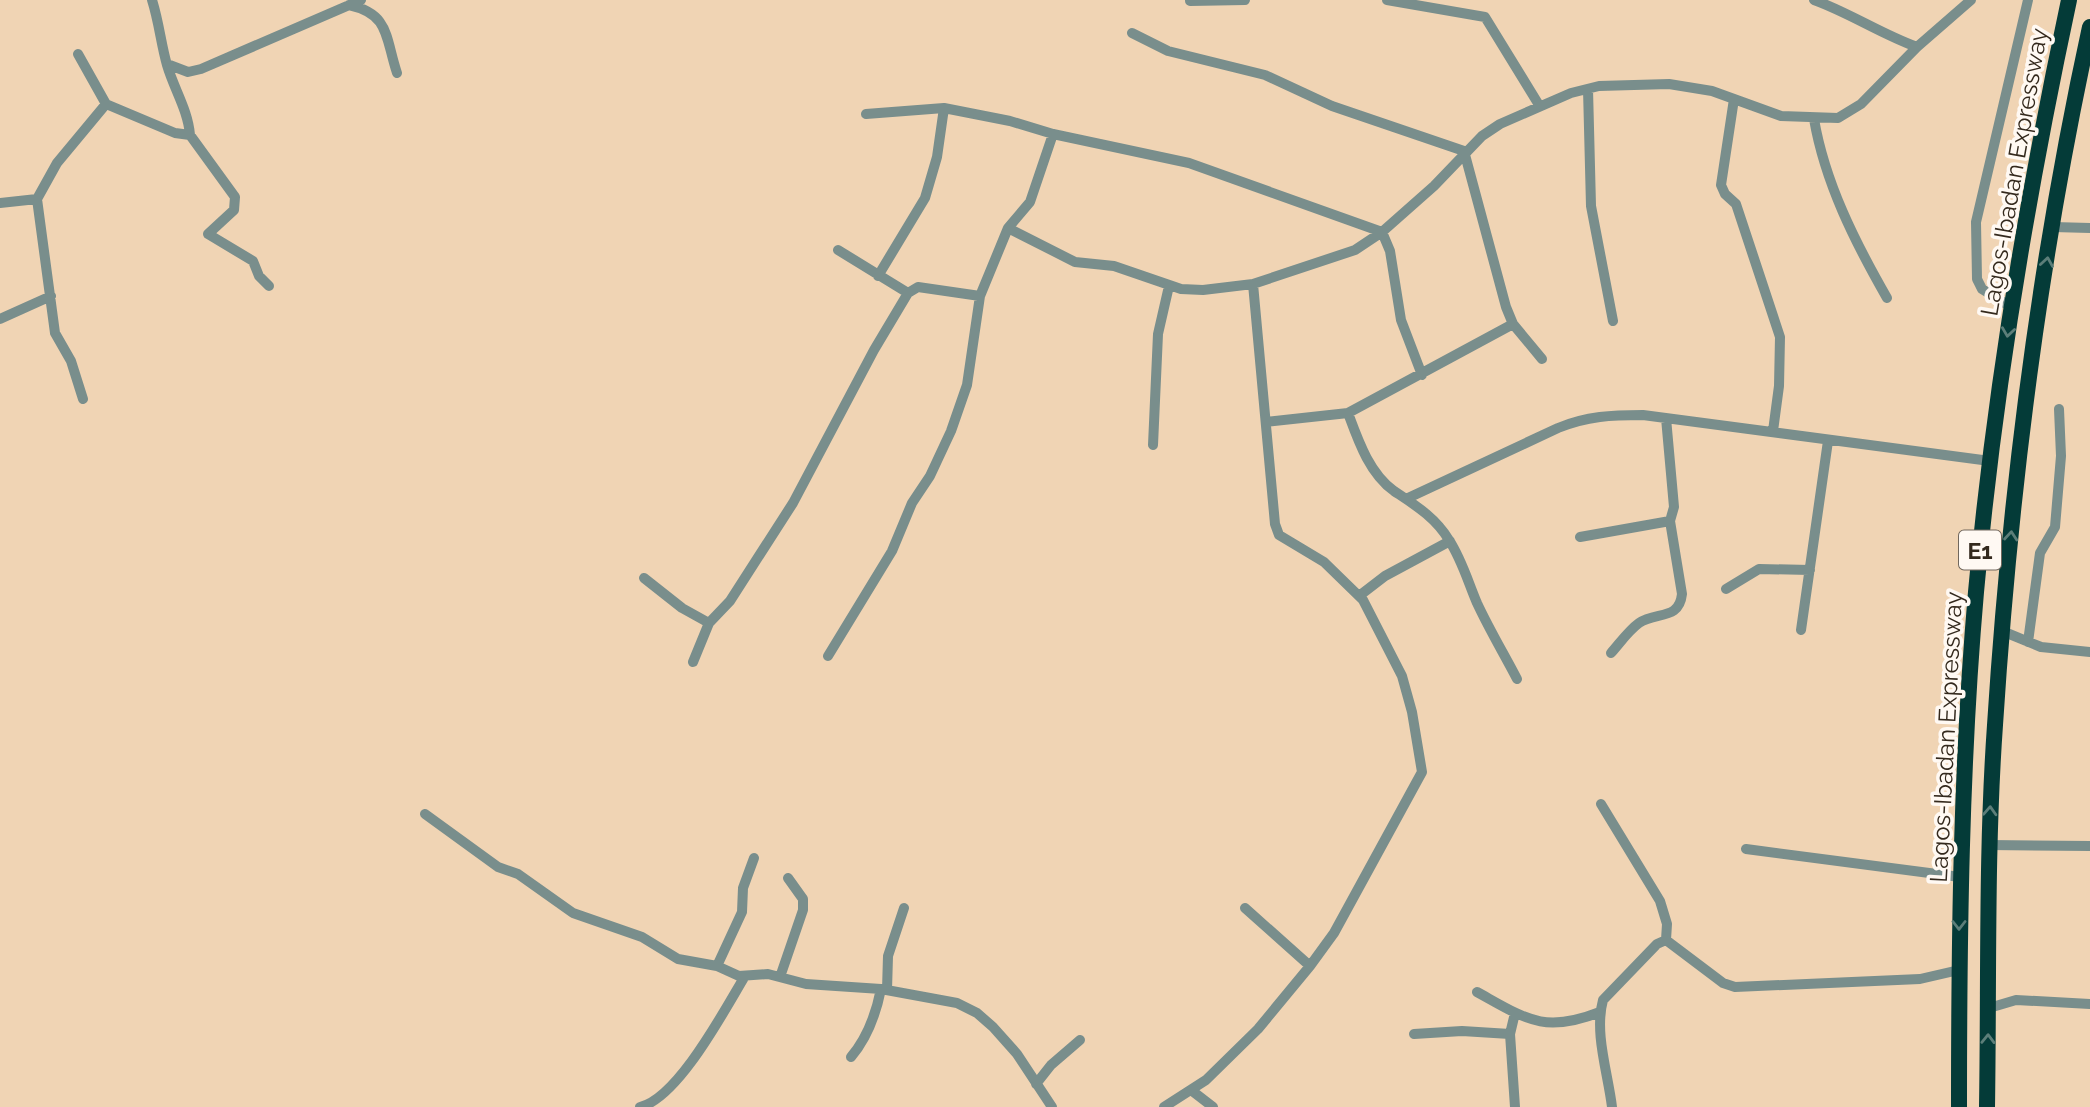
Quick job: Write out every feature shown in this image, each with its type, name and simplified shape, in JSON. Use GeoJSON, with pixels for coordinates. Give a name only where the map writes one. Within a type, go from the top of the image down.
{"type":"FeatureCollection","features":[{"type":"Feature","properties":{"kind":"highway","name":"Lagos-Ibadan Expressway"},"geometry":{"type":"LineString","coordinates":[[1959,1107],[1960,877],[1973,631],[1990,461],[2011,307],[2036,163],[2069,0]]}},
{"type":"Feature","properties":{"kind":"highway","name":"Lagos-Ibadan Expressway"},"geometry":{"type":"LineString","coordinates":[[1987,1107],[1989,845],[2002,631],[2020,450],[2053,227],[2090,27]]}},
{"type":"Feature","properties":{"kind":"street"},"geometry":{"type":"LineString","coordinates":[[152,0],[163,37],[167,64],[190,135],[235,197],[234,209],[208,234],[253,261],[259,276],[268,286]]}},
{"type":"Feature","properties":{"kind":"street"},"geometry":{"type":"LineString","coordinates":[[167,64],[188,72],[201,69],[346,4],[361,0]]}},
{"type":"Feature","properties":{"kind":"street"},"geometry":{"type":"LineString","coordinates":[[1190,1],[1245,0]]}},
{"type":"Feature","properties":{"kind":"street"},"geometry":{"type":"LineString","coordinates":[[1387,0],[1485,17],[1539,106]]}},
{"type":"Feature","properties":{"kind":"street"},"geometry":{"type":"LineString","coordinates":[[1814,0],[1859,18],[1896,39],[1917,47]]}},
{"type":"Feature","properties":{"kind":"street"},"geometry":{"type":"LineString","coordinates":[[1008,228],[1075,262],[1114,267],[1169,286],[1203,290],[1253,284],[1355,250],[1382,232],[1434,186],[1464,151],[1500,124],[1539,106],[1588,89],[1626,84],[1669,84],[1700,88],[1781,116],[1838,118],[1852,112],[1917,47],[1970,0]]}},
{"type":"Feature","properties":{"kind":"street"},"geometry":{"type":"LineString","coordinates":[[2011,307],[1982,289],[1977,279],[1976,222],[2028,0]]}},
{"type":"Feature","properties":{"kind":"street"},"geometry":{"type":"LineString","coordinates":[[346,4],[367,9],[378,18],[397,73]]}},
{"type":"Feature","properties":{"kind":"street"},"geometry":{"type":"LineString","coordinates":[[1132,33],[1168,51],[1265,75],[1332,106],[1464,151]]}},
{"type":"Feature","properties":{"kind":"street"},"geometry":{"type":"LineString","coordinates":[[78,54],[106,104],[175,133],[190,135]]}},
{"type":"Feature","properties":{"kind":"street"},"geometry":{"type":"LineString","coordinates":[[1588,89],[1591,206],[1612,321]]}},
{"type":"Feature","properties":{"kind":"street"},"geometry":{"type":"LineString","coordinates":[[1734,99],[1721,185],[1725,194],[1736,204],[1780,337],[1779,386],[1773,431]]}},
{"type":"Feature","properties":{"kind":"street"},"geometry":{"type":"LineString","coordinates":[[83,399],[71,361],[55,333],[37,199],[57,163],[106,104]]}},
{"type":"Feature","properties":{"kind":"street"},"geometry":{"type":"LineString","coordinates":[[866,114],[944,108],[1010,121],[1053,134],[1189,163],[1382,232],[1390,251],[1401,320],[1422,375]]}},
{"type":"Feature","properties":{"kind":"street"},"geometry":{"type":"LineString","coordinates":[[878,276],[925,198],[937,157],[944,108]]}},
{"type":"Feature","properties":{"kind":"street"},"geometry":{"type":"LineString","coordinates":[[1814,119],[1818,143],[1838,200],[1856,242],[1887,298]]}},
{"type":"Feature","properties":{"kind":"street"},"geometry":{"type":"LineString","coordinates":[[828,656],[892,551],[912,503],[930,476],[951,431],[967,385],[980,296],[1008,228],[1030,202],[1053,134]]}},
{"type":"Feature","properties":{"kind":"street"},"geometry":{"type":"LineString","coordinates":[[1464,151],[1498,283],[1513,324],[1542,359]]}},
{"type":"Feature","properties":{"kind":"street"},"geometry":{"type":"LineString","coordinates":[[0,203],[37,199]]}},
{"type":"Feature","properties":{"kind":"street"},"geometry":{"type":"LineString","coordinates":[[2053,227],[2090,228]]}},
{"type":"Feature","properties":{"kind":"street"},"geometry":{"type":"LineString","coordinates":[[838,250],[908,293]]}},
{"type":"Feature","properties":{"kind":"street"},"geometry":{"type":"LineString","coordinates":[[1164,1107],[1206,1080],[1258,1029],[1310,966],[1335,933],[1422,772],[1412,712],[1402,676],[1359,596],[1324,562],[1279,535],[1275,524],[1253,284]]}},
{"type":"Feature","properties":{"kind":"street"},"geometry":{"type":"LineString","coordinates":[[1153,445],[1158,334],[1169,286]]}},
{"type":"Feature","properties":{"kind":"street"},"geometry":{"type":"LineString","coordinates":[[692,662],[709,623],[730,601],[793,503],[874,350],[908,293],[918,287],[980,296]]}},
{"type":"Feature","properties":{"kind":"street"},"geometry":{"type":"LineString","coordinates":[[0,319],[51,296]]}},
{"type":"Feature","properties":{"kind":"street"},"geometry":{"type":"LineString","coordinates":[[1266,422],[1348,414],[1513,324]]}},
{"type":"Feature","properties":{"kind":"street"},"geometry":{"type":"LineString","coordinates":[[2028,642],[2040,553],[2055,527],[2061,447],[2059,409]]}},
{"type":"Feature","properties":{"kind":"street"},"geometry":{"type":"LineString","coordinates":[[1348,414],[1362,450],[1392,490],[1408,498],[1430,517],[1450,541],[1477,602],[1517,679]]}},
{"type":"Feature","properties":{"kind":"street"},"geometry":{"type":"LineString","coordinates":[[1408,498],[1583,418],[1616,415],[1773,431],[1828,441],[1990,461]]}},
{"type":"Feature","properties":{"kind":"street"},"geometry":{"type":"LineString","coordinates":[[1611,653],[1640,622],[1676,611],[1681,604],[1682,594],[1670,521],[1674,507],[1666,418]]}},
{"type":"Feature","properties":{"kind":"street"},"geometry":{"type":"LineString","coordinates":[[1801,630],[1828,441]]}},
{"type":"Feature","properties":{"kind":"street"},"geometry":{"type":"LineString","coordinates":[[1580,537],[1670,521]]}},
{"type":"Feature","properties":{"kind":"street"},"geometry":{"type":"LineString","coordinates":[[1359,596],[1385,576],[1450,541]]}},
{"type":"Feature","properties":{"kind":"street"},"geometry":{"type":"LineString","coordinates":[[1726,589],[1759,569],[1810,570]]}},
{"type":"Feature","properties":{"kind":"street"},"geometry":{"type":"LineString","coordinates":[[644,578],[682,608],[709,623]]}},
{"type":"Feature","properties":{"kind":"street"},"geometry":{"type":"LineString","coordinates":[[2002,631],[2028,642],[2066,651],[2090,652]]}},
{"type":"Feature","properties":{"kind":"street"},"geometry":{"type":"LineString","coordinates":[[1601,804],[1660,901],[1667,924],[1666,940]]}},
{"type":"Feature","properties":{"kind":"street"},"geometry":{"type":"LineString","coordinates":[[425,814],[498,867],[518,874],[573,913],[642,937],[678,959],[717,966],[744,976],[761,973],[806,985],[884,989],[957,1003],[977,1013],[1017,1055],[1052,1107]]}},
{"type":"Feature","properties":{"kind":"street"},"geometry":{"type":"LineString","coordinates":[[1989,845],[2090,846]]}},
{"type":"Feature","properties":{"kind":"street"},"geometry":{"type":"LineString","coordinates":[[1746,849],[1960,877]]}},
{"type":"Feature","properties":{"kind":"street"},"geometry":{"type":"LineString","coordinates":[[717,966],[742,912],[743,888],[754,858]]}},
{"type":"Feature","properties":{"kind":"street"},"geometry":{"type":"LineString","coordinates":[[780,977],[803,910],[803,899],[788,878]]}},
{"type":"Feature","properties":{"kind":"street"},"geometry":{"type":"LineString","coordinates":[[851,1057],[866,1037],[884,989],[888,956],[904,908]]}},
{"type":"Feature","properties":{"kind":"street"},"geometry":{"type":"LineString","coordinates":[[1245,908],[1310,966]]}},
{"type":"Feature","properties":{"kind":"street"},"geometry":{"type":"LineString","coordinates":[[1666,940],[1723,983],[1735,987],[1893,981],[1959,970]]}},
{"type":"Feature","properties":{"kind":"street"},"geometry":{"type":"LineString","coordinates":[[1612,1107],[1600,1012],[1603,999],[1657,944],[1666,940]]}},
{"type":"Feature","properties":{"kind":"street"},"geometry":{"type":"LineString","coordinates":[[640,1107],[654,1103],[674,1087],[744,976]]}},
{"type":"Feature","properties":{"kind":"street"},"geometry":{"type":"LineString","coordinates":[[1477,992],[1533,1021],[1560,1024],[1600,1012]]}},
{"type":"Feature","properties":{"kind":"street"},"geometry":{"type":"LineString","coordinates":[[1989,1008],[2016,1000],[2090,1004]]}},
{"type":"Feature","properties":{"kind":"street"},"geometry":{"type":"LineString","coordinates":[[1515,1013],[1510,1034],[1515,1107]]}},
{"type":"Feature","properties":{"kind":"street"},"geometry":{"type":"LineString","coordinates":[[1414,1034],[1462,1031],[1510,1034]]}},
{"type":"Feature","properties":{"kind":"street"},"geometry":{"type":"LineString","coordinates":[[1036,1084],[1051,1065],[1080,1040]]}},
{"type":"Feature","properties":{"kind":"street"},"geometry":{"type":"LineString","coordinates":[[1191,1090],[1213,1107]]}}]}
